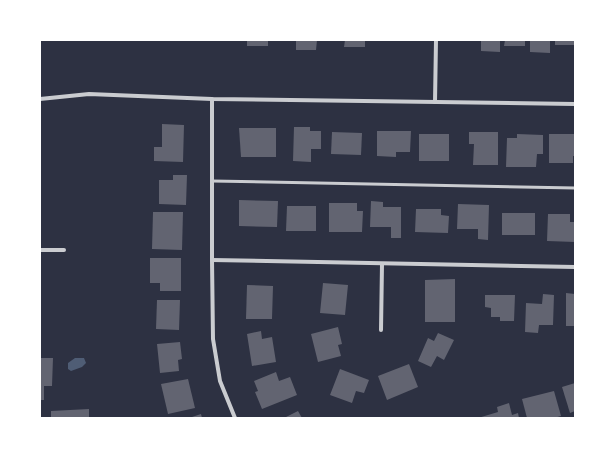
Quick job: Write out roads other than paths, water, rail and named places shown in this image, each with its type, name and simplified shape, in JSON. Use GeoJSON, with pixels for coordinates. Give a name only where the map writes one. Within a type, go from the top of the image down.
{"type":"FeatureCollection","features":[{"type":"Feature","properties":{"kind":"street"},"geometry":{"type":"LineString","coordinates":[[435,102],[436,40]]}},
{"type":"Feature","properties":{"kind":"street"},"geometry":{"type":"LineString","coordinates":[[40,99],[89,94],[212,99],[575,104]]}},
{"type":"Feature","properties":{"kind":"street"},"geometry":{"type":"LineString","coordinates":[[212,99],[213,339],[220,380],[234,418]]}},
{"type":"Feature","properties":{"kind":"street"},"geometry":{"type":"LineString","coordinates":[[40,250],[64,250]]}},
{"type":"Feature","properties":{"kind":"street"},"geometry":{"type":"LineString","coordinates":[[212,260],[575,267]]}},
{"type":"Feature","properties":{"kind":"street"},"geometry":{"type":"LineString","coordinates":[[380,330],[382,264]]}},
{"type":"Feature","properties":{"kind":"lane"},"geometry":{"type":"LineString","coordinates":[[212,182],[575,188]]}},
{"type":"Feature","properties":{"kind":"water"},"geometry":{"type":"Polygon","coordinates":[[[75,358],[84,358],[86,363],[82,367],[71,371],[68,369],[68,363],[75,358]]]}}]}
